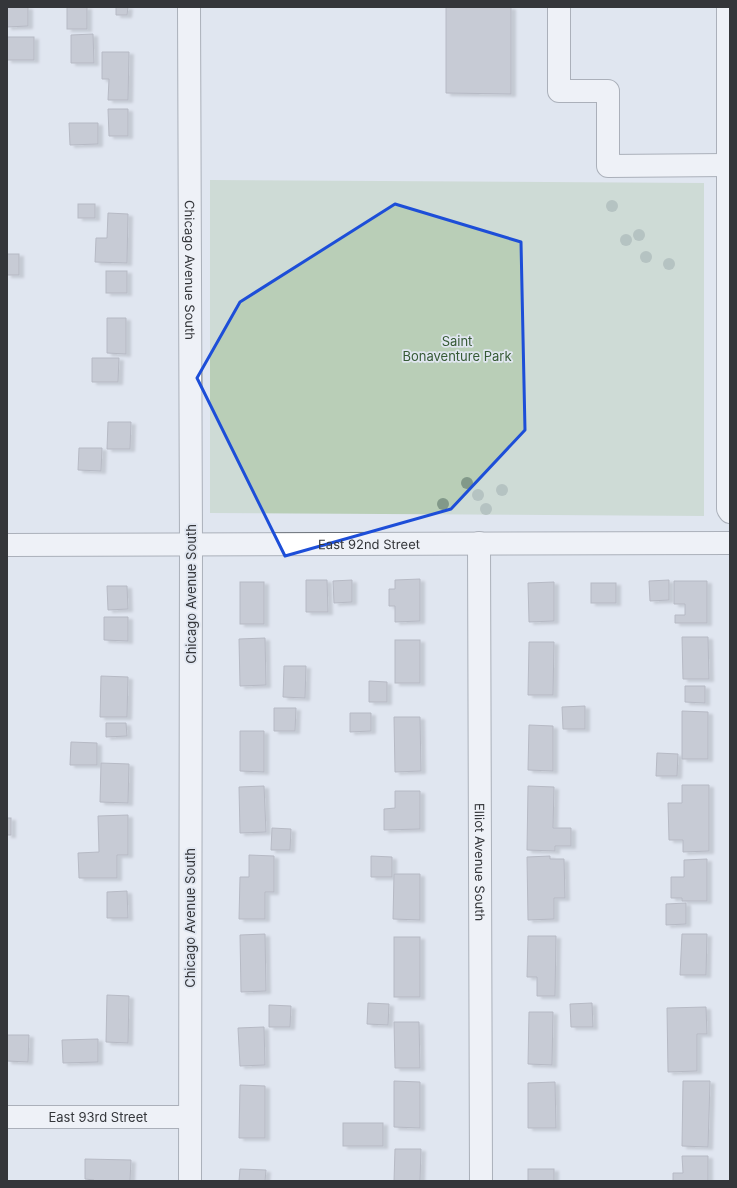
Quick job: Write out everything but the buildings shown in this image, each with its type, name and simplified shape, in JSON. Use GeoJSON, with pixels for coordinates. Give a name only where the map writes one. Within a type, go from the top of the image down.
{"type":"FeatureCollection","features":[{"type":"Feature","properties":{"kind":"street","name":"Chicago Avenue South"},"geometry":{"type":"LineString","coordinates":[[189,7],[192,545],[190,1181]]}},
{"type":"Feature","properties":{"kind":"street"},"geometry":{"type":"LineString","coordinates":[[559,7],[559,91],[608,91],[608,166],[728,166]]}},
{"type":"Feature","properties":{"kind":"street"},"geometry":{"type":"LineString","coordinates":[[728,7],[728,509],[730,512]]}},
{"type":"Feature","properties":{"kind":"street","name":"Elliot Avenue South"},"geometry":{"type":"LineString","coordinates":[[479,543],[481,1181]]}},
{"type":"Feature","properties":{"kind":"street","name":"East 92nd Street"},"geometry":{"type":"LineString","coordinates":[[7,545],[730,543]]}},
{"type":"Feature","properties":{"kind":"street","name":"East 93rd Street"},"geometry":{"type":"LineString","coordinates":[[7,1117],[190,1117]]}},
{"type":"Feature","properties":{"kind":"highlighted area"},"geometry":{"type":"Polygon","coordinates":[[[395,204],[521,242],[525,430],[451,509],[285,556],[197,378],[240,302],[395,204]]]}},
{"type":"Feature","properties":{"kind":"green space","name":"Saint Bonaventure Park"},"geometry":{"type":"Polygon","coordinates":[[[210,180],[704,183],[704,516],[210,513],[210,180]]]}}]}
